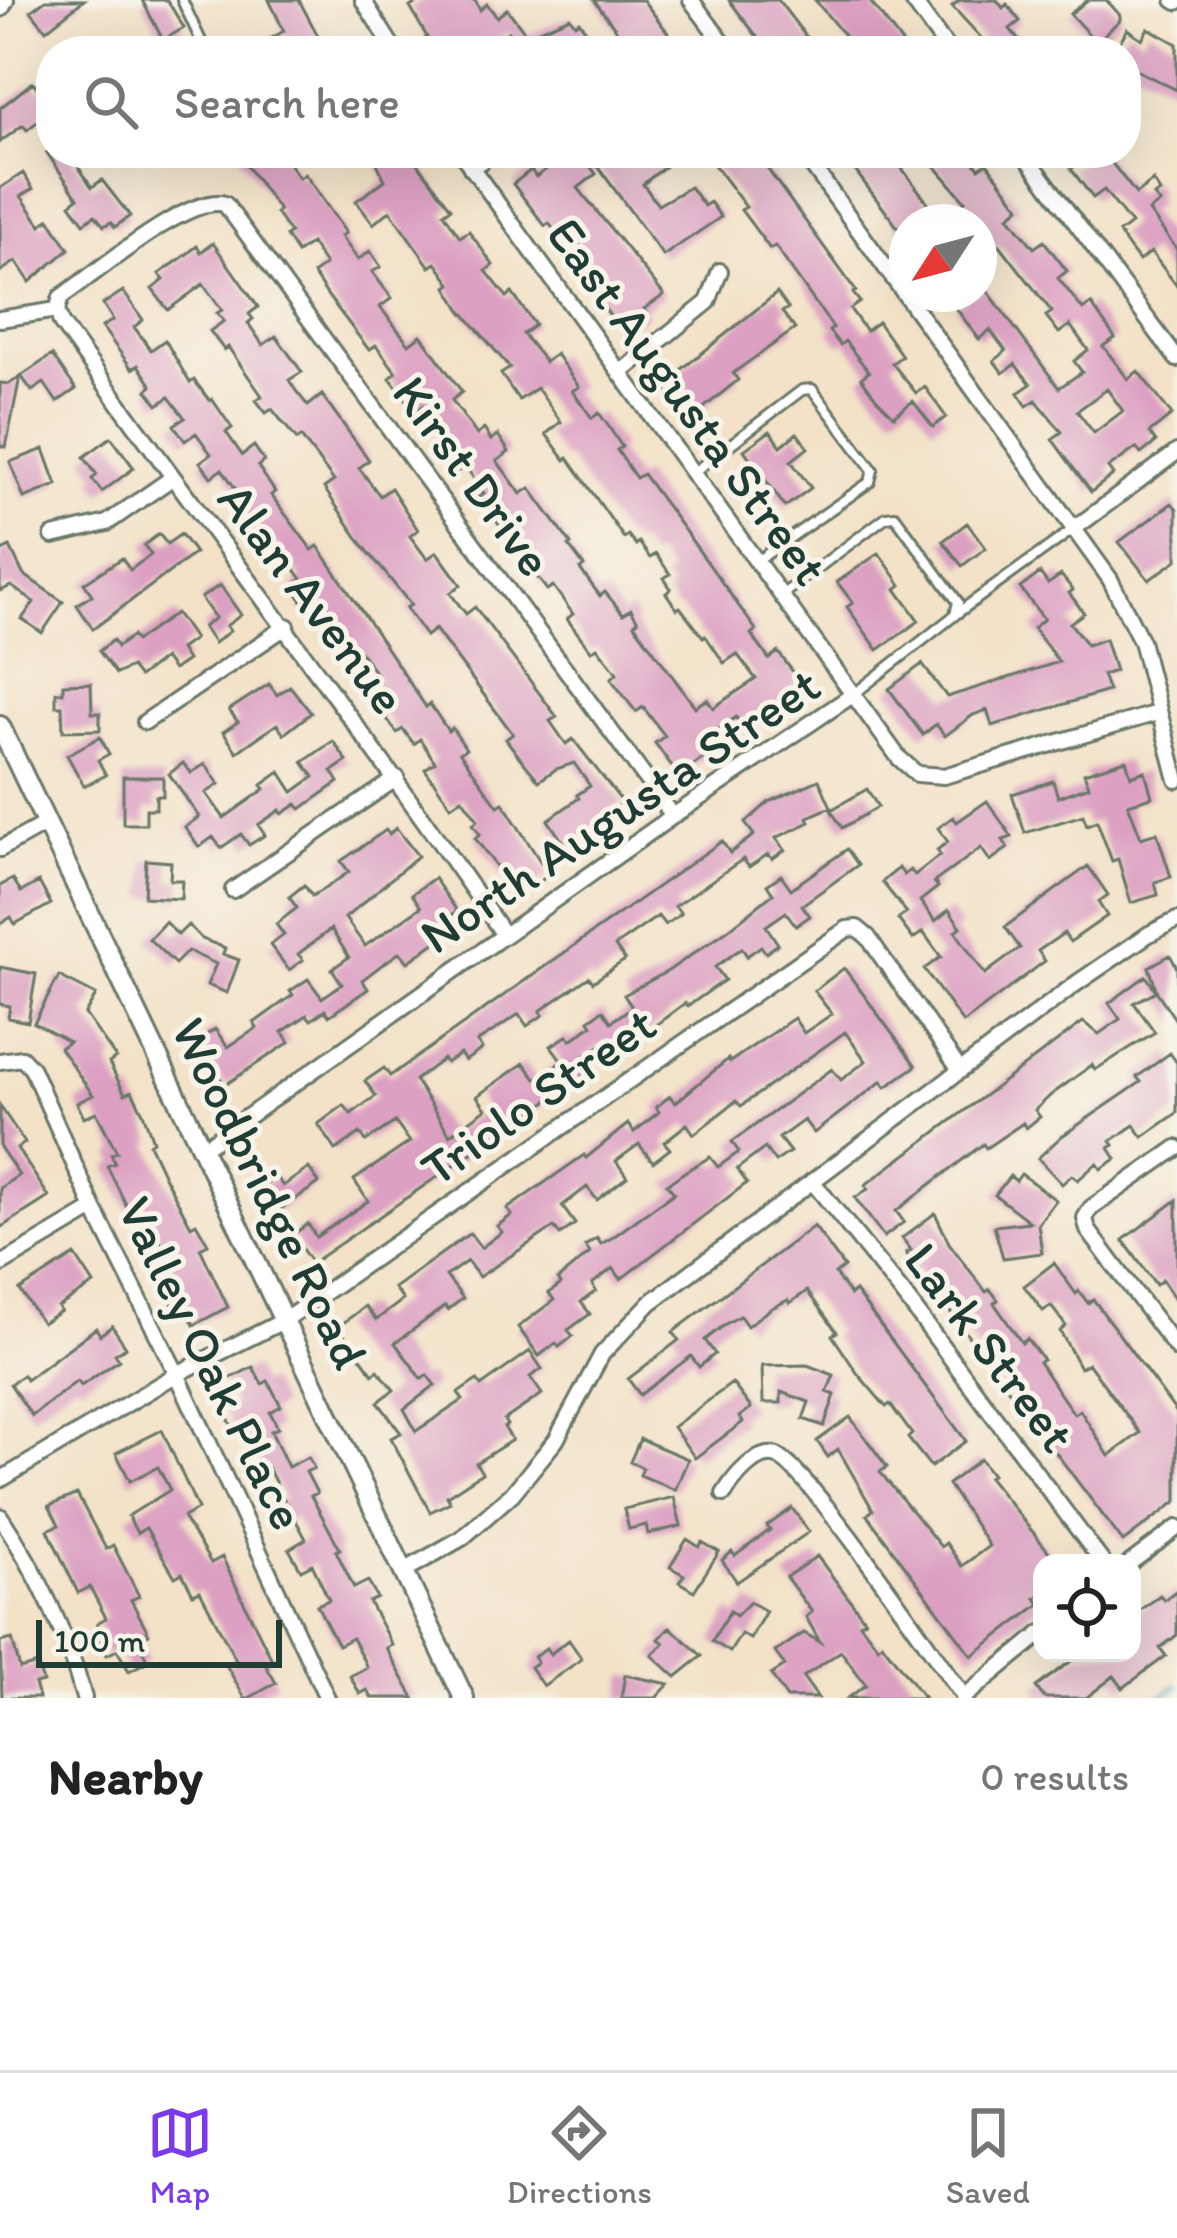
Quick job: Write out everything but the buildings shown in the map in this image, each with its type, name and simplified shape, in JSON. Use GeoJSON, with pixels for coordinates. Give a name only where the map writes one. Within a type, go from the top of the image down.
{"type":"FeatureCollection","features":[{"type":"Feature","properties":{"kind":"street"},"geometry":{"type":"LineString","coordinates":[[363,0],[386,36]]}},
{"type":"Feature","properties":{"kind":"street"},"geometry":{"type":"LineString","coordinates":[[691,0],[718,36]]}},
{"type":"Feature","properties":{"kind":"street"},"geometry":{"type":"LineString","coordinates":[[912,0],[939,36]]}},
{"type":"Feature","properties":{"kind":"street","name":"East Augusta Street"},"geometry":{"type":"LineString","coordinates":[[471,168],[854,694]]}},
{"type":"Feature","properties":{"kind":"street"},"geometry":{"type":"LineString","coordinates":[[814,168],[1110,579],[1141,641],[1177,780]]}},
{"type":"Feature","properties":{"kind":"street"},"geometry":{"type":"LineString","coordinates":[[1035,168],[1177,359]]}},
{"type":"Feature","properties":{"kind":"street","name":"Kirst Drive"},"geometry":{"type":"LineString","coordinates":[[57,310],[62,297],[187,210],[212,200],[232,210],[673,816]]}},
{"type":"Feature","properties":{"kind":"street"},"geometry":{"type":"LineString","coordinates":[[620,373],[708,302],[720,271]]}},
{"type":"Feature","properties":{"kind":"street"},"geometry":{"type":"LineString","coordinates":[[0,319],[57,310]]}},
{"type":"Feature","properties":{"kind":"street","name":"Alan Avenue"},"geometry":{"type":"LineString","coordinates":[[57,310],[61,323],[172,478],[398,778],[504,934]]}},
{"type":"Feature","properties":{"kind":"street"},"geometry":{"type":"LineString","coordinates":[[1075,528],[1177,452]]}},
{"type":"Feature","properties":{"kind":"street"},"geometry":{"type":"LineString","coordinates":[[53,536],[107,523],[172,478]]}},
{"type":"Feature","properties":{"kind":"street"},"geometry":{"type":"LineString","coordinates":[[145,722],[287,626]]}},
{"type":"Feature","properties":{"kind":"street","name":"North Augusta Street"},"geometry":{"type":"LineString","coordinates":[[202,1149],[854,694],[899,758],[917,774],[944,776],[1157,712]]}},
{"type":"Feature","properties":{"kind":"street","name":"Woodbridge Road"},"geometry":{"type":"LineString","coordinates":[[0,726],[464,1698]]}},
{"type":"Feature","properties":{"kind":"street"},"geometry":{"type":"LineString","coordinates":[[233,890],[398,778]]}},
{"type":"Feature","properties":{"kind":"street"},"geometry":{"type":"LineString","coordinates":[[0,849],[47,823]]}},
{"type":"Feature","properties":{"kind":"street"},"geometry":{"type":"LineString","coordinates":[[404,1570],[462,1538],[512,1494],[556,1440],[602,1354],[637,1315],[959,1069],[1113,958],[1177,920]]}},
{"type":"Feature","properties":{"kind":"street","name":"Triolo Street"},"geometry":{"type":"LineString","coordinates":[[0,1480],[177,1374],[285,1320],[836,936],[857,928],[868,937],[959,1069]]}},
{"type":"Feature","properties":{"kind":"street","name":"Valley Oak Place"},"geometry":{"type":"LineString","coordinates":[[0,1060],[14,1056],[26,1062],[327,1698]]}},
{"type":"Feature","properties":{"kind":"street"},"geometry":{"type":"LineString","coordinates":[[1177,1148],[1091,1208],[1085,1218],[1088,1229],[1177,1349]]}},
{"type":"Feature","properties":{"kind":"street","name":"Lark Street"},"geometry":{"type":"LineString","coordinates":[[812,1180],[904,1295],[1096,1554]]}},
{"type":"Feature","properties":{"kind":"street"},"geometry":{"type":"LineString","coordinates":[[0,1265],[94,1209]]}},
{"type":"Feature","properties":{"kind":"street"},"geometry":{"type":"LineString","coordinates":[[724,1494],[744,1469],[764,1456],[777,1455],[787,1462],[823,1502],[963,1698],[1033,1640]]}},
{"type":"Feature","properties":{"kind":"street"},"geometry":{"type":"LineString","coordinates":[[0,1516],[52,1606],[84,1698]]}},
{"type":"Feature","properties":{"kind":"street"},"geometry":{"type":"LineString","coordinates":[[1141,1555],[1177,1528]]}},
{"type":"Feature","properties":{"kind":"lane"},"geometry":{"type":"LineString","coordinates":[[182,0],[200,36]]}},
{"type":"Feature","properties":{"kind":"lane"},"geometry":{"type":"LineString","coordinates":[[693,473],[802,390],[812,389],[873,470],[870,482],[757,561]]}},
{"type":"Feature","properties":{"kind":"lane"},"geometry":{"type":"LineString","coordinates":[[782,596],[886,517],[895,516],[958,602],[955,615]]}},
{"type":"Feature","properties":{"kind":"lane"},"geometry":{"type":"LineString","coordinates":[[854,694],[1075,528]]}},
{"type":"Feature","properties":{"kind":"waterway"},"geometry":{"type":"LineString","coordinates":[[1161,1698],[1177,1686]]}}]}
